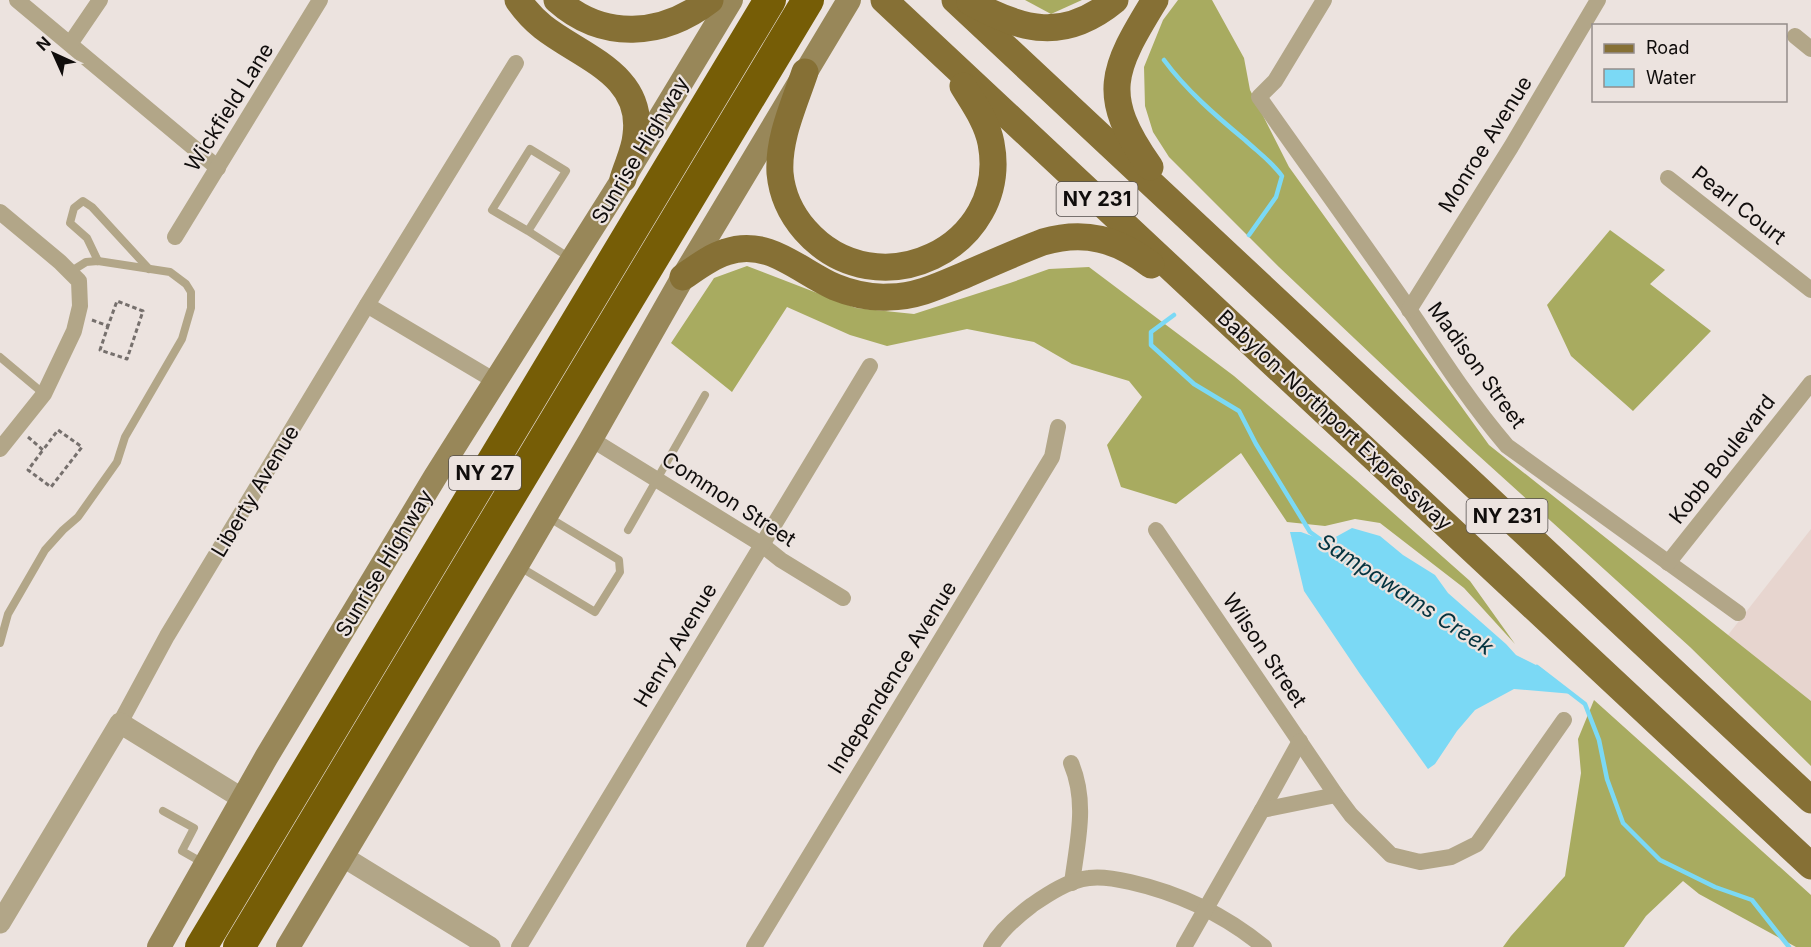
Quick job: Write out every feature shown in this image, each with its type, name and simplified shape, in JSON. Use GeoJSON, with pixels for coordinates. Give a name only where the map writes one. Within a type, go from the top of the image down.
{"type":"FeatureCollection","features":[{"type":"Feature","properties":{"kind":"highway","name":"Sunrise Highway"},"geometry":{"type":"LineString","coordinates":[[201,947],[770,0]]}},
{"type":"Feature","properties":{"kind":"highway","name":"NY 27"},"geometry":{"type":"LineString","coordinates":[[239,947],[808,0]]}},
{"type":"Feature","properties":{"kind":"main road"},"geometry":{"type":"LineString","coordinates":[[518,0],[532,18],[543,27],[608,70],[629,94],[636,112],[636,137],[623,179]]}},
{"type":"Feature","properties":{"kind":"main road"},"geometry":{"type":"LineString","coordinates":[[557,0],[582,18],[609,28],[623,30],[652,28],[667,24],[693,12],[710,0]]}},
{"type":"Feature","properties":{"kind":"main road","name":"Sunrise Highway"},"geometry":{"type":"LineString","coordinates":[[159,947],[243,799],[435,477],[573,260],[731,0]]}},
{"type":"Feature","properties":{"kind":"main road"},"geometry":{"type":"LineString","coordinates":[[288,947],[517,565],[683,277],[849,0]]}},
{"type":"Feature","properties":{"kind":"main road","name":"Babylon-Northport Expressway"},"geometry":{"type":"LineString","coordinates":[[884,0],[1811,866]]}},
{"type":"Feature","properties":{"kind":"main road","name":"NY 231"},"geometry":{"type":"LineString","coordinates":[[955,0],[1811,800]]}},
{"type":"Feature","properties":{"kind":"main road"},"geometry":{"type":"LineString","coordinates":[[967,0],[1008,21],[1046,28],[1086,19],[1115,0]]}},
{"type":"Feature","properties":{"kind":"main road"},"geometry":{"type":"LineString","coordinates":[[1155,0],[1128,44],[1120,65],[1117,77],[1117,101],[1123,124],[1134,144],[1180,210]]}},
{"type":"Feature","properties":{"kind":"main road"},"geometry":{"type":"LineString","coordinates":[[806,72],[786,129],[780,156],[782,182],[788,205],[801,226],[828,251],[862,266],[900,267],[937,255],[957,240],[980,212],[989,190],[992,165],[988,133],[979,112],[943,55]]}},
{"type":"Feature","properties":{"kind":"main road"},"geometry":{"type":"LineString","coordinates":[[683,277],[727,251],[755,249],[775,254],[849,292],[877,297],[901,297],[935,287],[1043,242],[1064,237],[1086,236],[1108,241],[1132,251],[1180,292],[1251,342]]}},
{"type":"Feature","properties":{"kind":"street"},"geometry":{"type":"LineString","coordinates":[[17,0],[218,168]]}},
{"type":"Feature","properties":{"kind":"street"},"geometry":{"type":"LineString","coordinates":[[70,44],[100,0]]}},
{"type":"Feature","properties":{"kind":"street","name":"Wickfield Lane"},"geometry":{"type":"LineString","coordinates":[[175,237],[320,0]]}},
{"type":"Feature","properties":{"kind":"street","name":"Madison Street"},"geometry":{"type":"LineString","coordinates":[[1324,0],[1275,81],[1259,97],[1445,364],[1507,446],[1738,613]]}},
{"type":"Feature","properties":{"kind":"street","name":"Monroe Avenue"},"geometry":{"type":"LineString","coordinates":[[1409,310],[1511,147],[1598,0]]}},
{"type":"Feature","properties":{"kind":"street"},"geometry":{"type":"LineString","coordinates":[[1795,36],[1811,49]]}},
{"type":"Feature","properties":{"kind":"street","name":"Liberty Avenue"},"geometry":{"type":"LineString","coordinates":[[0,923],[120,723],[167,636],[516,63]]}},
{"type":"Feature","properties":{"kind":"street","name":"Pearl Court"},"geometry":{"type":"LineString","coordinates":[[1668,178],[1811,290]]}},
{"type":"Feature","properties":{"kind":"street"},"geometry":{"type":"LineString","coordinates":[[0,212],[74,276],[80,306],[74,331],[44,394],[0,449]]}},
{"type":"Feature","properties":{"kind":"street"},"geometry":{"type":"LineString","coordinates":[[367,305],[495,381]]}},
{"type":"Feature","properties":{"kind":"street","name":"Henry Avenue"},"geometry":{"type":"LineString","coordinates":[[519,947],[870,366]]}},
{"type":"Feature","properties":{"kind":"street","name":"Kobb Boulevard"},"geometry":{"type":"LineString","coordinates":[[1668,563],[1811,383]]}},
{"type":"Feature","properties":{"kind":"street","name":"Independence Avenue"},"geometry":{"type":"LineString","coordinates":[[754,947],[1052,457],[1058,427]]}},
{"type":"Feature","properties":{"kind":"street","name":"Common Street"},"geometry":{"type":"LineString","coordinates":[[591,439],[761,544],[781,560],[843,598]]}},
{"type":"Feature","properties":{"kind":"street","name":"Wilson Street"},"geometry":{"type":"LineString","coordinates":[[1156,530],[1336,795]]}},
{"type":"Feature","properties":{"kind":"street"},"geometry":{"type":"LineString","coordinates":[[1262,810],[1336,795],[1391,855],[1420,862],[1451,857],[1477,844],[1564,720]]}},
{"type":"Feature","properties":{"kind":"street"},"geometry":{"type":"LineString","coordinates":[[120,723],[243,799]]}},
{"type":"Feature","properties":{"kind":"street"},"geometry":{"type":"LineString","coordinates":[[1184,947],[1300,741]]}},
{"type":"Feature","properties":{"kind":"street"},"geometry":{"type":"LineString","coordinates":[[1071,764],[1078,781],[1081,810],[1072,883]]}},
{"type":"Feature","properties":{"kind":"street"},"geometry":{"type":"LineString","coordinates":[[342,856],[490,947]]}},
{"type":"Feature","properties":{"kind":"street"},"geometry":{"type":"LineString","coordinates":[[991,947],[1014,918],[1043,897],[1072,883],[1090,878],[1112,878],[1170,894],[1206,908],[1244,931],[1264,947]]}},
{"type":"Feature","properties":{"kind":"lane"},"geometry":{"type":"LineString","coordinates":[[528,231],[566,171],[530,149],[492,210],[573,260]]}},
{"type":"Feature","properties":{"kind":"lane"},"geometry":{"type":"LineString","coordinates":[[98,261],[87,238],[70,223],[74,208],[83,201],[92,207],[149,268]]}},
{"type":"Feature","properties":{"kind":"lane"},"geometry":{"type":"LineString","coordinates":[[0,643],[8,614],[45,550],[78,517],[117,462],[125,437],[182,339],[191,308],[191,292],[186,284],[170,272],[98,261],[86,262],[74,276]]}},
{"type":"Feature","properties":{"kind":"lane"},"geometry":{"type":"LineString","coordinates":[[0,357],[44,394]]}},
{"type":"Feature","properties":{"kind":"lane"},"geometry":{"type":"LineString","coordinates":[[628,530],[705,395]]}},
{"type":"Feature","properties":{"kind":"lane"},"geometry":{"type":"LineString","coordinates":[[517,565],[595,612],[620,572],[619,560],[546,516]]}},
{"type":"Feature","properties":{"kind":"lane"},"geometry":{"type":"LineString","coordinates":[[164,811],[194,828],[182,851],[206,864]]}},
{"type":"Feature","properties":{"kind":"path"},"geometry":{"type":"LineString","coordinates":[[117,301],[143,311],[127,359],[100,350],[108,326],[117,301]]}},
{"type":"Feature","properties":{"kind":"path"},"geometry":{"type":"LineString","coordinates":[[91,320],[108,326]]}},
{"type":"Feature","properties":{"kind":"path"},"geometry":{"type":"LineString","coordinates":[[58,430],[82,447],[51,487],[28,470],[43,450],[58,430]]}},
{"type":"Feature","properties":{"kind":"path"},"geometry":{"type":"LineString","coordinates":[[26,436],[43,450]]}},
{"type":"Feature","properties":{"kind":"shaded area"},"geometry":{"type":"Polygon","coordinates":[[[1811,529],[1811,701],[1728,635],[1811,529]]]}},
{"type":"Feature","properties":{"kind":"green space"},"geometry":{"type":"Polygon","coordinates":[[[1025,0],[1082,0],[1051,14],[1025,0]]]}},
{"type":"Feature","properties":{"kind":"green space"},"geometry":{"type":"Polygon","coordinates":[[[1178,0],[1212,0],[1244,58],[1250,90],[1289,167],[1489,445],[1811,701],[1811,766],[1690,647],[1468,446],[1279,267],[1169,157],[1153,132],[1145,106],[1144,67],[1163,20],[1178,0]]]}},
{"type":"Feature","properties":{"kind":"green space"},"geometry":{"type":"Polygon","coordinates":[[[1610,230],[1665,270],[1650,284],[1711,331],[1633,411],[1571,356],[1547,305],[1610,230]]]}},
{"type":"Feature","properties":{"kind":"green space"},"geometry":{"type":"Polygon","coordinates":[[[747,266],[856,308],[914,314],[1049,269],[1089,267],[1234,376],[1356,480],[1470,581],[1515,644],[1464,588],[1380,523],[1355,519],[1325,526],[1287,522],[1241,453],[1176,504],[1121,487],[1107,445],[1142,397],[1129,381],[1072,364],[1034,342],[967,329],[887,346],[850,335],[787,307],[732,392],[671,343],[714,278],[747,266]]]}},
{"type":"Feature","properties":{"kind":"green space"},"geometry":{"type":"Polygon","coordinates":[[[1594,700],[1811,895],[1811,947],[1796,947],[1699,894],[1683,881],[1646,916],[1624,947],[1503,947],[1565,876],[1581,773],[1578,739],[1594,700]]]}},
{"type":"Feature","properties":{"kind":"water"},"geometry":{"type":"Polygon","coordinates":[[[1352,528],[1380,536],[1403,555],[1435,575],[1448,593],[1516,655],[1540,667],[1573,694],[1514,689],[1475,710],[1457,731],[1435,764],[1428,769],[1304,591],[1290,532],[1301,532],[1320,539],[1332,539],[1352,528]]]}},
{"type":"Feature","properties":{"kind":"waterway","name":"Sampawams Creek"},"geometry":{"type":"LineString","coordinates":[[1164,60],[1202,102],[1273,165],[1282,176],[1276,197],[1249,235]]}},
{"type":"Feature","properties":{"kind":"waterway","name":"Sampawams Creek"},"geometry":{"type":"LineString","coordinates":[[1174,315],[1151,332],[1151,345],[1194,384],[1239,411],[1256,444],[1310,532],[1324,542]]}},
{"type":"Feature","properties":{"kind":"waterway","name":"Sampawams Creek"},"geometry":{"type":"LineString","coordinates":[[1537,667],[1585,704],[1599,740],[1607,779],[1623,823],[1660,860],[1715,887],[1752,900],[1789,947]]}}]}
